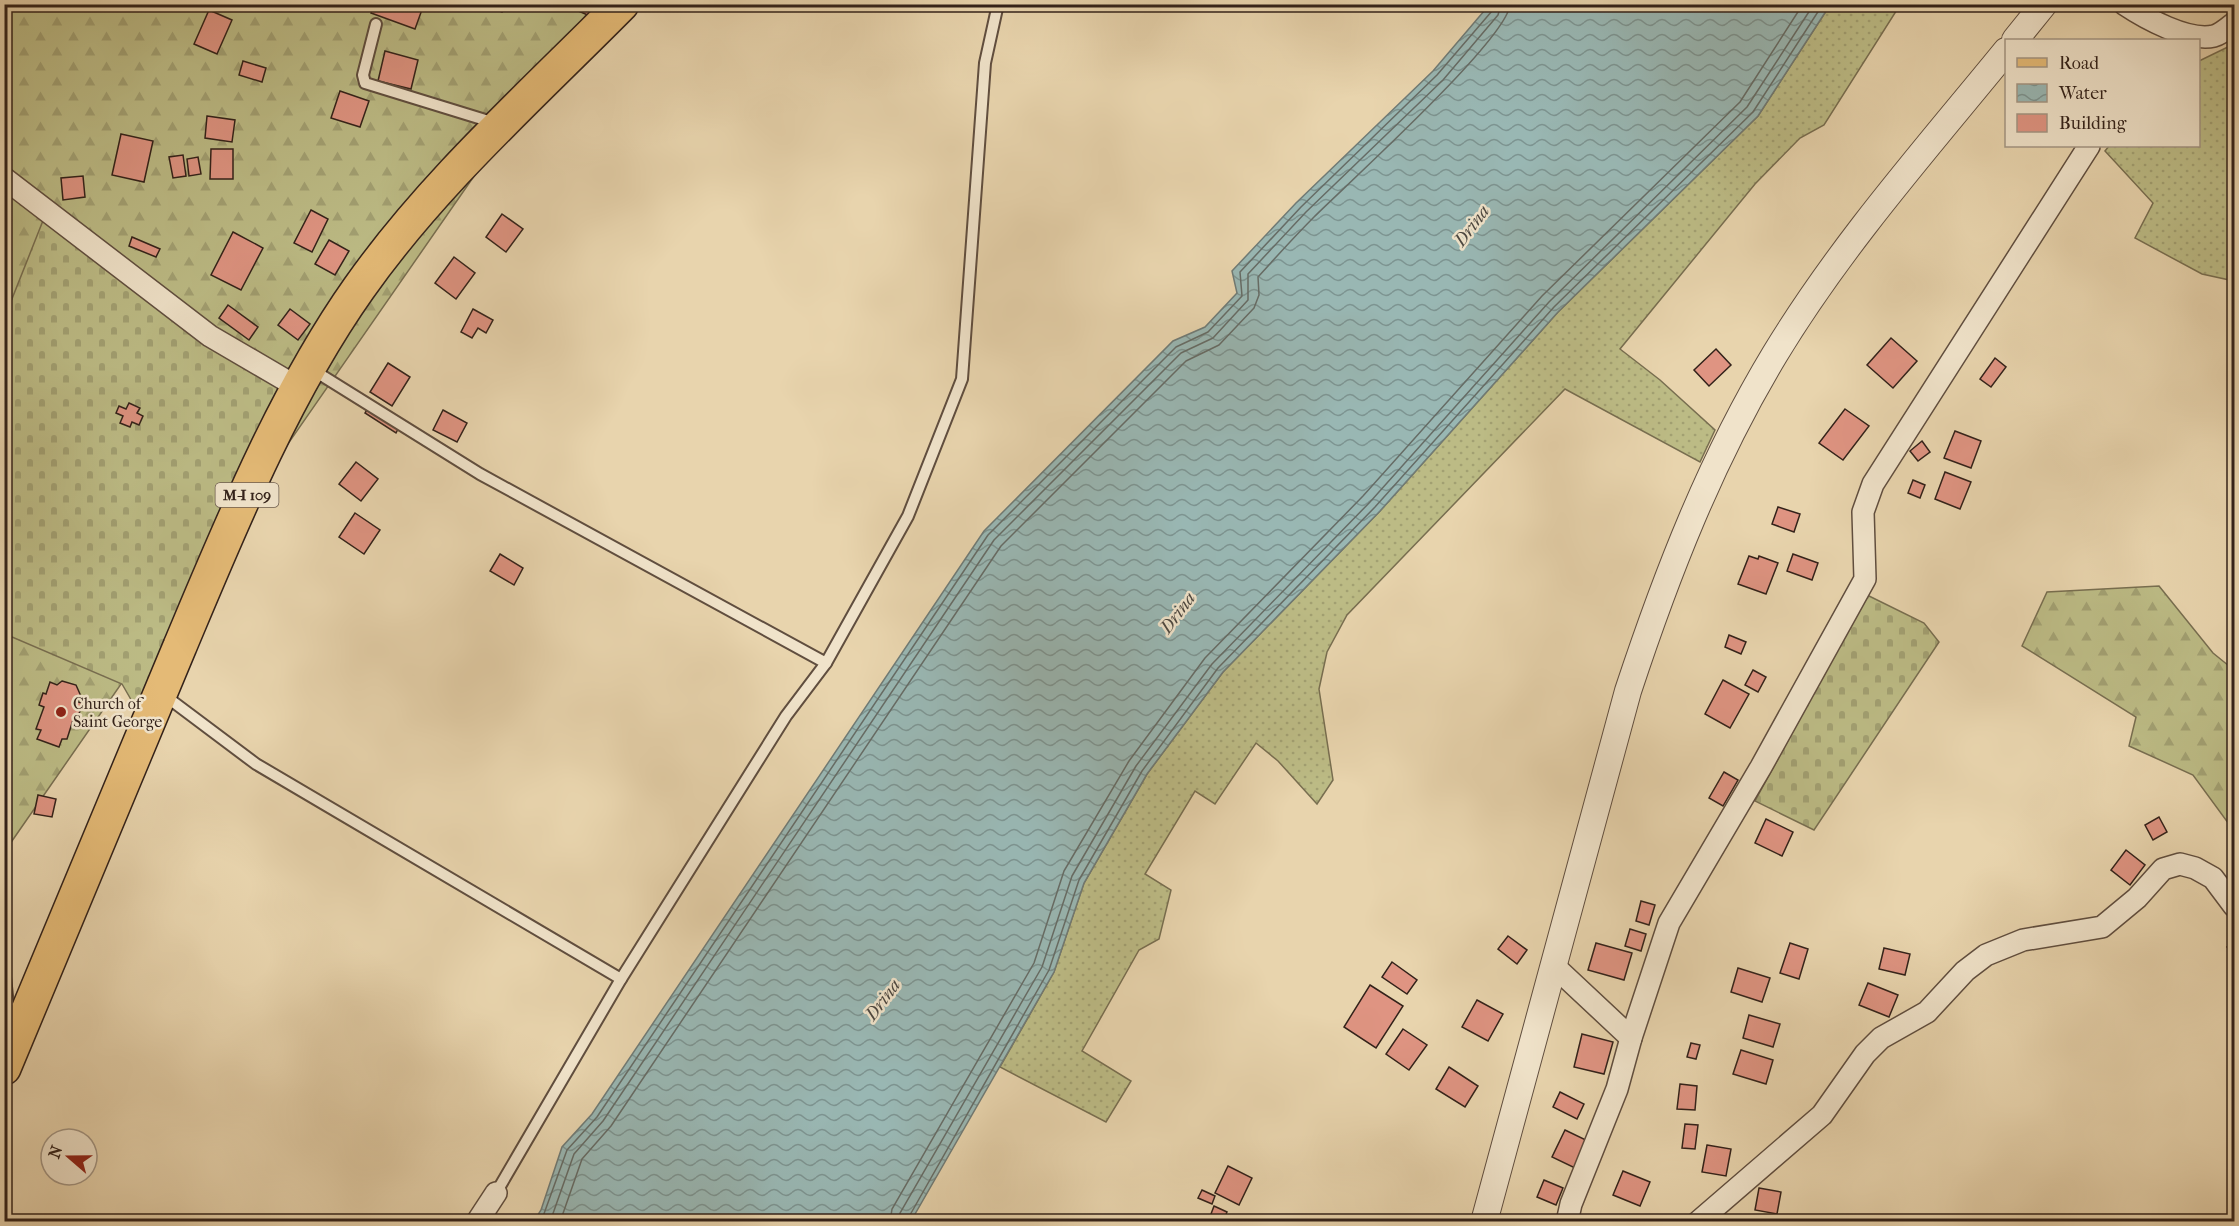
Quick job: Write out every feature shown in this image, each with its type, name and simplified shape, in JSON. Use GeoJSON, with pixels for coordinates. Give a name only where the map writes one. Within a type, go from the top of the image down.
{"type":"FeatureCollection","features":[{"type":"Feature","properties":{"kind":"main road","name":"M-I 109"},"geometry":{"type":"LineString","coordinates":[[4,1068],[82,876],[217,559],[305,378],[346,308],[402,230],[436,190],[622,4]]}},
{"type":"Feature","properties":{"kind":"street"},"geometry":{"type":"LineString","coordinates":[[2016,39],[2044,4]]}},
{"type":"Feature","properties":{"kind":"street"},"geometry":{"type":"LineString","coordinates":[[2124,4],[2148,20],[2206,41],[2235,23]]}},
{"type":"Feature","properties":{"kind":"street"},"geometry":{"type":"LineString","coordinates":[[1484,1221],[1628,691],[1687,525],[1712,471],[1776,352],[1864,224],[2005,53]]}},
{"type":"Feature","properties":{"kind":"street"},"geometry":{"type":"LineString","coordinates":[[1567,1221],[1571,1204],[1617,1089],[1631,1038],[1669,923],[1761,767],[1865,579],[1863,512],[1873,484],[2088,147]]}},
{"type":"Feature","properties":{"kind":"street"},"geometry":{"type":"LineString","coordinates":[[4,178],[210,336],[305,378]]}},
{"type":"Feature","properties":{"kind":"street"},"geometry":{"type":"LineString","coordinates":[[1698,1221],[1822,1116],[1865,1054],[1881,1038],[1927,1012],[1965,971],[1986,956],[2023,940],[2102,927],[2137,898],[2163,869],[2180,864],[2195,868],[2213,878],[2235,906]]}},
{"type":"Feature","properties":{"kind":"street"},"geometry":{"type":"LineString","coordinates":[[1553,966],[1631,1038]]}},
{"type":"Feature","properties":{"kind":"street"},"geometry":{"type":"LineString","coordinates":[[477,1221],[496,1193]]}},
{"type":"Feature","properties":{"kind":"lane"},"geometry":{"type":"LineString","coordinates":[[496,1193],[621,979],[786,716],[826,663],[908,516],[962,379],[985,63],[998,4]]}},
{"type":"Feature","properties":{"kind":"lane"},"geometry":{"type":"LineString","coordinates":[[376,24],[363,75],[365,83],[501,125]]}},
{"type":"Feature","properties":{"kind":"lane"},"geometry":{"type":"LineString","coordinates":[[305,378],[826,663]]}},
{"type":"Feature","properties":{"kind":"lane"},"geometry":{"type":"LineString","coordinates":[[161,693],[256,764],[621,979]]}},
{"type":"Feature","properties":{"kind":"lane"},"geometry":{"type":"LineString","coordinates":[[4,968],[8,1005],[13,1019],[22,1024]]}},
{"type":"Feature","properties":{"kind":"green space"},"geometry":{"type":"Polygon","coordinates":[[[5,5],[593,5],[5,851],[5,5]]]}},
{"type":"Feature","properties":{"kind":"green space"},"geometry":{"type":"Polygon","coordinates":[[[1830,5],[1900,5],[1824,125],[1800,138],[1755,184],[1620,349],[1660,380],[1715,430],[1700,462],[1565,389],[1347,615],[1327,652],[1319,689],[1333,780],[1317,804],[1278,761],[1256,743],[1215,804],[1195,791],[1145,874],[1171,890],[1159,939],[1139,950],[1082,1051],[1131,1081],[1106,1122],[1000,1067],[1054,972],[1084,883],[1147,774],[1223,672],[1380,511],[1558,312],[1758,116],[1830,5]]]}},
{"type":"Feature","properties":{"kind":"green space"},"geometry":{"type":"Polygon","coordinates":[[[2234,44],[2234,281],[2202,274],[2135,238],[2153,203],[2105,151],[2108,147],[2200,147],[2200,61],[2234,44]]]}},
{"type":"Feature","properties":{"kind":"green space"},"geometry":{"type":"Polygon","coordinates":[[[48,208],[290,392],[137,710],[122,684],[5,634],[4,319],[48,208]]]}},
{"type":"Feature","properties":{"kind":"green space"},"geometry":{"type":"Polygon","coordinates":[[[2159,586],[2213,653],[2234,670],[2234,831],[2193,775],[2129,746],[2136,717],[2022,646],[2047,592],[2159,586]]]}},
{"type":"Feature","properties":{"kind":"green space"},"geometry":{"type":"Polygon","coordinates":[[[1867,595],[1924,623],[1939,642],[1814,830],[1755,801],[1867,595]]]}},
{"type":"Feature","properties":{"kind":"water","name":"Drina"},"geometry":{"type":"Polygon","coordinates":[[[1490,4],[1830,5],[1758,116],[1558,312],[1380,511],[1223,672],[1147,774],[1084,883],[1054,972],[911,1221],[534,1221],[541,1210],[562,1147],[592,1114],[984,531],[1173,341],[1205,327],[1237,293],[1232,271],[1296,203],[1433,71],[1490,4]]]}},
{"type":"Feature","properties":{"kind":"building"},"geometry":{"type":"Polygon","coordinates":[[[374,4],[424,4],[415,29],[371,13],[374,4]]]}},
{"type":"Feature","properties":{"kind":"building"},"geometry":{"type":"Polygon","coordinates":[[[481,4],[505,4],[502,12],[481,4]]]}},
{"type":"Feature","properties":{"kind":"building"},"geometry":{"type":"Polygon","coordinates":[[[570,4],[594,4],[590,16],[569,7],[570,4]]]}},
{"type":"Feature","properties":{"kind":"building"},"geometry":{"type":"Polygon","coordinates":[[[209,10],[232,20],[217,54],[194,44],[209,10]]]}},
{"type":"Feature","properties":{"kind":"building"},"geometry":{"type":"Polygon","coordinates":[[[385,51],[418,60],[411,89],[378,81],[385,51]]]}},
{"type":"Feature","properties":{"kind":"building"},"geometry":{"type":"Polygon","coordinates":[[[243,61],[266,68],[262,82],[239,75],[243,61]]]}},
{"type":"Feature","properties":{"kind":"building"},"geometry":{"type":"Polygon","coordinates":[[[340,91],[369,101],[360,127],[331,118],[340,91]]]}},
{"type":"Feature","properties":{"kind":"building"},"geometry":{"type":"Polygon","coordinates":[[[207,116],[235,120],[232,142],[205,138],[207,116]]]}},
{"type":"Feature","properties":{"kind":"building"},"geometry":{"type":"Polygon","coordinates":[[[121,134],[153,141],[144,182],[112,175],[121,134]]]}},
{"type":"Feature","properties":{"kind":"building"},"geometry":{"type":"Polygon","coordinates":[[[211,149],[233,149],[233,179],[210,179],[211,149]]]}},
{"type":"Feature","properties":{"kind":"building"},"geometry":{"type":"Polygon","coordinates":[[[183,155],[186,176],[173,178],[169,157],[183,155]]]}},
{"type":"Feature","properties":{"kind":"building"},"geometry":{"type":"Polygon","coordinates":[[[198,157],[201,174],[189,176],[187,159],[198,157]]]}},
{"type":"Feature","properties":{"kind":"building"},"geometry":{"type":"Polygon","coordinates":[[[83,176],[85,197],[63,200],[61,178],[83,176]]]}},
{"type":"Feature","properties":{"kind":"building"},"geometry":{"type":"Polygon","coordinates":[[[311,210],[328,219],[312,252],[294,243],[311,210]]]}},
{"type":"Feature","properties":{"kind":"building"},"geometry":{"type":"Polygon","coordinates":[[[502,214],[523,229],[506,252],[486,237],[502,214]]]}},
{"type":"Feature","properties":{"kind":"building"},"geometry":{"type":"Polygon","coordinates":[[[233,232],[263,248],[241,290],[211,275],[233,232]]]}},
{"type":"Feature","properties":{"kind":"building"},"geometry":{"type":"Polygon","coordinates":[[[132,237],[160,249],[156,257],[129,246],[132,237]]]}},
{"type":"Feature","properties":{"kind":"building"},"geometry":{"type":"Polygon","coordinates":[[[329,240],[349,251],[335,275],[315,264],[329,240]]]}},
{"type":"Feature","properties":{"kind":"building"},"geometry":{"type":"Polygon","coordinates":[[[454,257],[475,273],[456,299],[435,283],[454,257]]]}},
{"type":"Feature","properties":{"kind":"building"},"geometry":{"type":"Polygon","coordinates":[[[228,305],[258,327],[249,340],[219,318],[228,305]]]}},
{"type":"Feature","properties":{"kind":"building"},"geometry":{"type":"Polygon","coordinates":[[[290,309],[310,324],[298,340],[278,325],[290,309]]]}},
{"type":"Feature","properties":{"kind":"building"},"geometry":{"type":"Polygon","coordinates":[[[473,309],[493,320],[486,333],[478,328],[472,338],[461,332],[473,309]]]}},
{"type":"Feature","properties":{"kind":"building"},"geometry":{"type":"Polygon","coordinates":[[[1891,338],[1917,361],[1893,388],[1867,365],[1891,338]]]}},
{"type":"Feature","properties":{"kind":"building"},"geometry":{"type":"Polygon","coordinates":[[[1716,349],[1731,365],[1709,386],[1694,370],[1716,349]]]}},
{"type":"Feature","properties":{"kind":"building"},"geometry":{"type":"Polygon","coordinates":[[[1995,358],[2006,367],[1991,387],[1980,379],[1995,358]]]}},
{"type":"Feature","properties":{"kind":"building"},"geometry":{"type":"Polygon","coordinates":[[[388,363],[410,377],[392,406],[370,392],[388,363]]]}},
{"type":"Feature","properties":{"kind":"building"},"geometry":{"type":"Polygon","coordinates":[[[129,403],[140,408],[137,413],[143,416],[139,425],[132,422],[130,427],[120,423],[123,416],[116,413],[119,406],[126,409],[129,403]]]}},
{"type":"Feature","properties":{"kind":"building"},"geometry":{"type":"Polygon","coordinates":[[[368,408],[399,427],[396,433],[365,413],[368,408]]]}},
{"type":"Feature","properties":{"kind":"building"},"geometry":{"type":"Polygon","coordinates":[[[1845,409],[1869,426],[1843,460],[1819,443],[1845,409]]]}},
{"type":"Feature","properties":{"kind":"building"},"geometry":{"type":"Polygon","coordinates":[[[443,410],[467,423],[457,442],[433,430],[443,410]]]}},
{"type":"Feature","properties":{"kind":"building"},"geometry":{"type":"Polygon","coordinates":[[[1955,431],[1981,441],[1971,468],[1944,458],[1955,431]]]}},
{"type":"Feature","properties":{"kind":"building"},"geometry":{"type":"Polygon","coordinates":[[[1922,441],[1930,452],[1918,461],[1910,451],[1922,441]]]}},
{"type":"Feature","properties":{"kind":"building"},"geometry":{"type":"Polygon","coordinates":[[[356,462],[378,479],[361,501],[339,484],[356,462]]]}},
{"type":"Feature","properties":{"kind":"building"},"geometry":{"type":"Polygon","coordinates":[[[1945,472],[1971,482],[1960,509],[1935,499],[1945,472]]]}},
{"type":"Feature","properties":{"kind":"building"},"geometry":{"type":"Polygon","coordinates":[[[1913,480],[1925,485],[1920,498],[1908,493],[1913,480]]]}},
{"type":"Feature","properties":{"kind":"building"},"geometry":{"type":"Polygon","coordinates":[[[1778,507],[1800,514],[1794,532],[1772,524],[1778,507]]]}},
{"type":"Feature","properties":{"kind":"building"},"geometry":{"type":"Polygon","coordinates":[[[355,513],[380,530],[364,554],[339,537],[355,513]]]}},
{"type":"Feature","properties":{"kind":"building"},"geometry":{"type":"Polygon","coordinates":[[[500,554],[523,568],[514,585],[490,571],[500,554]]]}},
{"type":"Feature","properties":{"kind":"building"},"geometry":{"type":"Polygon","coordinates":[[[1793,554],[1818,563],[1812,580],[1787,571],[1793,554]]]}},
{"type":"Feature","properties":{"kind":"building"},"geometry":{"type":"Polygon","coordinates":[[[1749,556],[1758,559],[1759,556],[1778,563],[1766,594],[1738,584],[1749,556]]]}},
{"type":"Feature","properties":{"kind":"building"},"geometry":{"type":"Polygon","coordinates":[[[1729,635],[1746,642],[1741,654],[1725,647],[1729,635]]]}},
{"type":"Feature","properties":{"kind":"building"},"geometry":{"type":"Polygon","coordinates":[[[1753,670],[1766,677],[1758,692],[1745,685],[1753,670]]]}},
{"type":"Feature","properties":{"kind":"building"},"geometry":{"type":"Polygon","coordinates":[[[1723,680],[1749,694],[1730,728],[1705,714],[1723,680]]]}},
{"type":"Feature","properties":{"kind":"building","name":"Church of Saint George"},"geometry":{"type":"Polygon","coordinates":[[[62,681],[76,685],[80,694],[78,702],[82,703],[78,718],[74,717],[67,739],[62,739],[59,747],[37,739],[41,730],[36,729],[44,707],[39,705],[43,693],[46,694],[50,682],[57,685],[62,681]]]}},
{"type":"Feature","properties":{"kind":"building"},"geometry":{"type":"Polygon","coordinates":[[[1724,772],[1738,780],[1723,806],[1709,798],[1724,772]]]}},
{"type":"Feature","properties":{"kind":"building"},"geometry":{"type":"Polygon","coordinates":[[[38,795],[56,799],[52,817],[34,814],[38,795]]]}},
{"type":"Feature","properties":{"kind":"building"},"geometry":{"type":"Polygon","coordinates":[[[2159,817],[2167,832],[2153,840],[2145,825],[2159,817]]]}},
{"type":"Feature","properties":{"kind":"building"},"geometry":{"type":"Polygon","coordinates":[[[1766,819],[1793,832],[1782,856],[1755,843],[1766,819]]]}},
{"type":"Feature","properties":{"kind":"building"},"geometry":{"type":"Polygon","coordinates":[[[2126,850],[2145,865],[2130,885],[2111,870],[2126,850]]]}},
{"type":"Feature","properties":{"kind":"building"},"geometry":{"type":"Polygon","coordinates":[[[1641,901],[1655,905],[1649,925],[1636,921],[1641,901]]]}},
{"type":"Feature","properties":{"kind":"building"},"geometry":{"type":"Polygon","coordinates":[[[1630,929],[1646,934],[1641,951],[1625,946],[1630,929]]]}},
{"type":"Feature","properties":{"kind":"building"},"geometry":{"type":"Polygon","coordinates":[[[1508,936],[1527,950],[1517,964],[1498,949],[1508,936]]]}},
{"type":"Feature","properties":{"kind":"building"},"geometry":{"type":"Polygon","coordinates":[[[2234,942],[2234,958],[2227,947],[2234,942]]]}},
{"type":"Feature","properties":{"kind":"building"},"geometry":{"type":"Polygon","coordinates":[[[1596,943],[1632,953],[1624,980],[1588,970],[1596,943]]]}},
{"type":"Feature","properties":{"kind":"building"},"geometry":{"type":"Polygon","coordinates":[[[1790,943],[1808,949],[1799,979],[1780,973],[1790,943]]]}},
{"type":"Feature","properties":{"kind":"building"},"geometry":{"type":"Polygon","coordinates":[[[1884,948],[1910,954],[1905,975],[1879,969],[1884,948]]]}},
{"type":"Feature","properties":{"kind":"building"},"geometry":{"type":"Polygon","coordinates":[[[1392,962],[1417,980],[1407,994],[1382,977],[1392,962]]]}},
{"type":"Feature","properties":{"kind":"building"},"geometry":{"type":"Polygon","coordinates":[[[1738,968],[1770,978],[1762,1002],[1731,992],[1738,968]]]}},
{"type":"Feature","properties":{"kind":"building"},"geometry":{"type":"Polygon","coordinates":[[[1868,983],[1898,995],[1889,1017],[1859,1005],[1868,983]]]}},
{"type":"Feature","properties":{"kind":"building"},"geometry":{"type":"Polygon","coordinates":[[[1370,985],[1403,1006],[1376,1048],[1344,1027],[1370,985]]]}},
{"type":"Feature","properties":{"kind":"building"},"geometry":{"type":"Polygon","coordinates":[[[1477,1000],[1503,1014],[1488,1041],[1462,1027],[1477,1000]]]}},
{"type":"Feature","properties":{"kind":"building"},"geometry":{"type":"Polygon","coordinates":[[[1749,1015],[1780,1024],[1773,1047],[1743,1038],[1749,1015]]]}},
{"type":"Feature","properties":{"kind":"building"},"geometry":{"type":"Polygon","coordinates":[[[1403,1029],[1427,1045],[1409,1070],[1386,1054],[1403,1029]]]}},
{"type":"Feature","properties":{"kind":"building"},"geometry":{"type":"Polygon","coordinates":[[[1582,1034],[1613,1042],[1604,1074],[1574,1067],[1582,1034]]]}},
{"type":"Feature","properties":{"kind":"building"},"geometry":{"type":"Polygon","coordinates":[[[1691,1043],[1700,1045],[1696,1059],[1687,1057],[1691,1043]]]}},
{"type":"Feature","properties":{"kind":"building"},"geometry":{"type":"Polygon","coordinates":[[[1741,1050],[1773,1060],[1766,1084],[1733,1074],[1741,1050]]]}},
{"type":"Feature","properties":{"kind":"building"},"geometry":{"type":"Polygon","coordinates":[[[1449,1067],[1478,1086],[1465,1107],[1436,1089],[1449,1067]]]}},
{"type":"Feature","properties":{"kind":"building"},"geometry":{"type":"Polygon","coordinates":[[[1680,1084],[1697,1086],[1695,1110],[1677,1109],[1680,1084]]]}},
{"type":"Feature","properties":{"kind":"building"},"geometry":{"type":"Polygon","coordinates":[[[1560,1092],[1584,1104],[1577,1119],[1553,1107],[1560,1092]]]}},
{"type":"Feature","properties":{"kind":"building"},"geometry":{"type":"Polygon","coordinates":[[[1685,1124],[1698,1125],[1695,1149],[1682,1148],[1685,1124]]]}},
{"type":"Feature","properties":{"kind":"building"},"geometry":{"type":"Polygon","coordinates":[[[1565,1130],[1588,1141],[1575,1168],[1552,1157],[1565,1130]]]}},
{"type":"Feature","properties":{"kind":"building"},"geometry":{"type":"Polygon","coordinates":[[[1707,1145],[1731,1149],[1726,1176],[1702,1172],[1707,1145]]]}},
{"type":"Feature","properties":{"kind":"building"},"geometry":{"type":"Polygon","coordinates":[[[1228,1166],[1252,1178],[1239,1205],[1215,1193],[1228,1166]]]}},
{"type":"Feature","properties":{"kind":"building"},"geometry":{"type":"Polygon","coordinates":[[[1623,1171],[1650,1182],[1640,1206],[1613,1195],[1623,1171]]]}},
{"type":"Feature","properties":{"kind":"building"},"geometry":{"type":"Polygon","coordinates":[[[1544,1180],[1563,1188],[1556,1205],[1537,1197],[1544,1180]]]}},
{"type":"Feature","properties":{"kind":"building"},"geometry":{"type":"Polygon","coordinates":[[[1759,1188],[1781,1192],[1777,1214],[1755,1210],[1759,1188]]]}},
{"type":"Feature","properties":{"kind":"building"},"geometry":{"type":"Polygon","coordinates":[[[1202,1190],[1215,1196],[1212,1204],[1198,1198],[1202,1190]]]}},
{"type":"Feature","properties":{"kind":"building"},"geometry":{"type":"Polygon","coordinates":[[[1214,1206],[1227,1212],[1223,1222],[1208,1222],[1214,1206]]]}},
{"type":"Feature","properties":{"kind":"place","name":"Church of Saint George"},"geometry":{"type":"Point","coordinates":[61,712]}}]}
